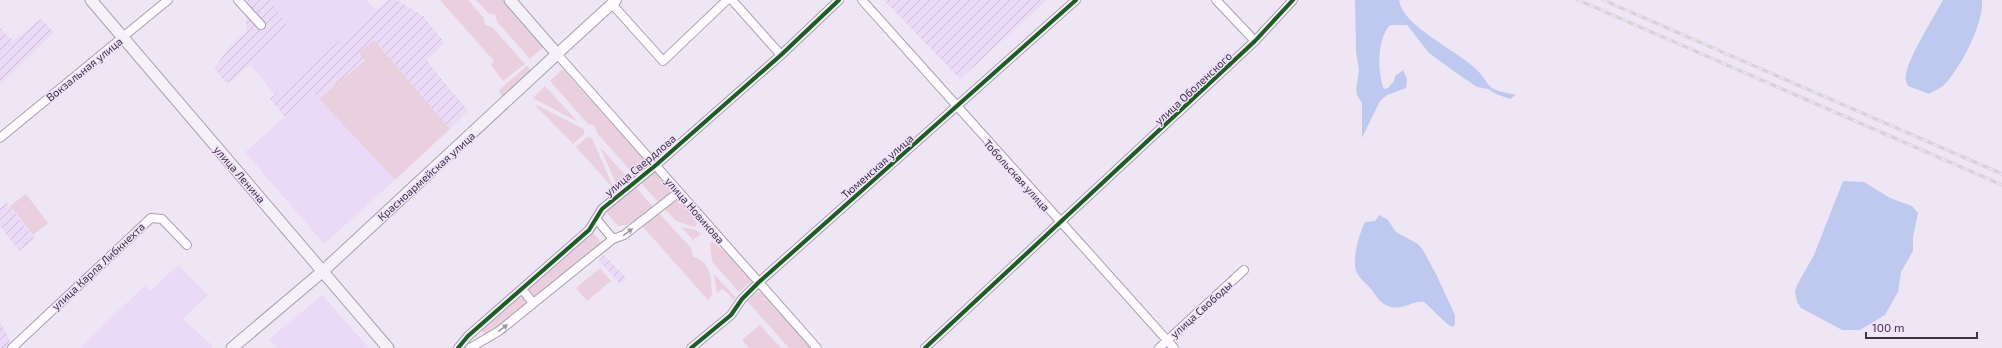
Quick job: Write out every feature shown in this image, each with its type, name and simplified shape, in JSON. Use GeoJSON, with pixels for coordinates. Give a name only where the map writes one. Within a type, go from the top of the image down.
{"type":"FeatureCollection","features":[{"type":"Feature","properties":{"kind":"main road","name":"улица Ленина"},"geometry":{"type":"LineString","coordinates":[[91,0],[388,348]]}},
{"type":"Feature","properties":{"kind":"main road","name":"улица Новикова"},"geometry":{"type":"LineString","coordinates":[[510,0],[558,54]]}},
{"type":"Feature","properties":{"kind":"main road","name":"Красноармейская улица"},"geometry":{"type":"LineString","coordinates":[[232,348],[323,271],[558,54]]}},
{"type":"Feature","properties":{"kind":"street","name":"Вокзальная улица"},"geometry":{"type":"LineString","coordinates":[[0,138],[168,0]]}},
{"type":"Feature","properties":{"kind":"street"},"geometry":{"type":"LineString","coordinates":[[238,0],[261,25]]}},
{"type":"Feature","properties":{"kind":"street"},"geometry":{"type":"LineString","coordinates":[[614,2],[663,61],[727,0]]}},
{"type":"Feature","properties":{"kind":"street"},"geometry":{"type":"LineString","coordinates":[[732,0],[781,55]]}},
{"type":"Feature","properties":{"kind":"street","name":"улица Свердлова"},"geometry":{"type":"LineString","coordinates":[[458,348],[468,336],[589,230],[597,220],[602,209],[656,165],[781,55],[839,0]]}},
{"type":"Feature","properties":{"kind":"street","name":"Тобольская улица"},"geometry":{"type":"LineString","coordinates":[[862,0],[957,108],[1174,348]]}},
{"type":"Feature","properties":{"kind":"street","name":"Тюменская улица"},"geometry":{"type":"LineString","coordinates":[[691,348],[731,315],[742,299],[758,283],[957,108],[1076,0]]}},
{"type":"Feature","properties":{"kind":"street"},"geometry":{"type":"LineString","coordinates":[[1216,0],[1256,41]]}},
{"type":"Feature","properties":{"kind":"street","name":"улица Оболенского"},"geometry":{"type":"LineString","coordinates":[[925,348],[1061,224],[1256,41],[1292,0]]}},
{"type":"Feature","properties":{"kind":"street","name":"Красноармейская улица"},"geometry":{"type":"LineString","coordinates":[[558,54],[614,2]]}},
{"type":"Feature","properties":{"kind":"street","name":"улица Новикова"},"geometry":{"type":"LineString","coordinates":[[558,54],[758,283],[817,348]]}},
{"type":"Feature","properties":{"kind":"street"},"geometry":{"type":"LineString","coordinates":[[470,348],[499,331],[613,239],[624,235],[679,192]]}},
{"type":"Feature","properties":{"kind":"street","name":"улица Карла Либкнехта"},"geometry":{"type":"LineString","coordinates":[[12,348],[151,218],[162,218],[187,244]]}},
{"type":"Feature","properties":{"kind":"street"},"geometry":{"type":"LineString","coordinates":[[597,220],[613,239]]}},
{"type":"Feature","properties":{"kind":"street","name":"улица Свободы"},"geometry":{"type":"LineString","coordinates":[[1159,348],[1244,270]]}},
{"type":"Feature","properties":{"kind":"street"},"geometry":{"type":"LineString","coordinates":[[522,289],[533,303]]}},
{"type":"Feature","properties":{"kind":"shaded area"},"geometry":{"type":"Polygon","coordinates":[[[247,0],[270,0],[290,29],[232,81],[226,83],[214,68],[234,42],[246,32],[247,0]]]}},
{"type":"Feature","properties":{"kind":"shaded area"},"geometry":{"type":"Polygon","coordinates":[[[270,0],[367,0],[376,10],[275,95],[250,64],[290,29],[270,0]]]}},
{"type":"Feature","properties":{"kind":"shaded area"},"geometry":{"type":"Polygon","coordinates":[[[388,0],[397,0],[423,16],[445,43],[426,60],[468,111],[450,129],[374,40],[365,59],[319,99],[313,92],[285,117],[270,99],[388,0]]]}},
{"type":"Feature","properties":{"kind":"shaded area"},"geometry":{"type":"Polygon","coordinates":[[[440,0],[468,0],[484,18],[485,25],[492,27],[525,64],[503,81],[491,65],[494,61],[440,0]]]}},
{"type":"Feature","properties":{"kind":"shaded area"},"geometry":{"type":"Polygon","coordinates":[[[476,0],[505,0],[545,46],[530,59],[497,22],[495,15],[488,13],[476,0]]]}},
{"type":"Feature","properties":{"kind":"shaded area"},"geometry":{"type":"Polygon","coordinates":[[[884,0],[1047,0],[960,79],[884,0]]]}},
{"type":"Feature","properties":{"kind":"shaded area"},"geometry":{"type":"Polygon","coordinates":[[[41,19],[54,32],[0,85],[0,28],[13,41],[41,19]]]}},
{"type":"Feature","properties":{"kind":"shaded area"},"geometry":{"type":"Polygon","coordinates":[[[374,40],[450,129],[395,180],[319,99],[365,60],[359,53],[374,40]]]}},
{"type":"Feature","properties":{"kind":"shaded area"},"geometry":{"type":"Polygon","coordinates":[[[527,66],[532,71],[502,98],[499,90],[527,66]]]}},
{"type":"Feature","properties":{"kind":"shaded area"},"geometry":{"type":"Polygon","coordinates":[[[563,69],[647,163],[634,175],[597,133],[595,126],[588,124],[550,81],[563,69]]]}},
{"type":"Feature","properties":{"kind":"shaded area"},"geometry":{"type":"Polygon","coordinates":[[[545,86],[578,122],[533,98],[545,86]]]}},
{"type":"Feature","properties":{"kind":"shaded area"},"geometry":{"type":"Polygon","coordinates":[[[313,92],[395,180],[324,244],[245,152],[313,92]]]}},
{"type":"Feature","properties":{"kind":"shaded area"},"geometry":{"type":"Polygon","coordinates":[[[534,104],[584,129],[584,134],[573,144],[534,104]]]}},
{"type":"Feature","properties":{"kind":"shaded area"},"geometry":{"type":"Polygon","coordinates":[[[587,137],[592,138],[614,189],[576,147],[587,137]]]}},
{"type":"Feature","properties":{"kind":"shaded area"},"geometry":{"type":"Polygon","coordinates":[[[600,147],[629,179],[618,188],[600,147]]]}},
{"type":"Feature","properties":{"kind":"shaded area"},"geometry":{"type":"Polygon","coordinates":[[[654,170],[671,190],[670,194],[659,203],[639,181],[654,170]]]}},
{"type":"Feature","properties":{"kind":"shaded area"},"geometry":{"type":"Polygon","coordinates":[[[634,185],[653,207],[633,222],[618,226],[605,211],[634,185]]]}},
{"type":"Feature","properties":{"kind":"shaded area"},"geometry":{"type":"Polygon","coordinates":[[[26,194],[48,223],[33,235],[10,206],[26,194]]]}},
{"type":"Feature","properties":{"kind":"shaded area"},"geometry":{"type":"Polygon","coordinates":[[[675,197],[685,205],[697,224],[695,227],[676,221],[663,207],[675,197]]]}},
{"type":"Feature","properties":{"kind":"shaded area"},"geometry":{"type":"Polygon","coordinates":[[[7,203],[35,239],[19,251],[0,226],[0,208],[7,203]]]}},
{"type":"Feature","properties":{"kind":"shaded area"},"geometry":{"type":"Polygon","coordinates":[[[657,211],[691,248],[693,257],[699,259],[707,267],[711,277],[712,295],[708,300],[642,226],[657,211]]]}},
{"type":"Feature","properties":{"kind":"shaded area"},"geometry":{"type":"Polygon","coordinates":[[[681,227],[696,230],[701,234],[693,240],[681,227]]]}},
{"type":"Feature","properties":{"kind":"shaded area"},"geometry":{"type":"Polygon","coordinates":[[[592,232],[601,242],[535,298],[526,288],[592,232]]]}},
{"type":"Feature","properties":{"kind":"shaded area"},"geometry":{"type":"Polygon","coordinates":[[[712,241],[725,252],[751,281],[739,292],[712,262],[710,244],[712,241]]]}},
{"type":"Feature","properties":{"kind":"shaded area"},"geometry":{"type":"Polygon","coordinates":[[[604,255],[626,278],[620,284],[599,261],[604,255]]]}},
{"type":"Feature","properties":{"kind":"shaded area"},"geometry":{"type":"Polygon","coordinates":[[[178,265],[208,295],[183,319],[213,346],[211,348],[80,348],[145,285],[150,291],[178,265]]]}},
{"type":"Feature","properties":{"kind":"shaded area"},"geometry":{"type":"Polygon","coordinates":[[[600,268],[611,281],[587,301],[576,288],[600,268]]]}},
{"type":"Feature","properties":{"kind":"shaded area"},"geometry":{"type":"Polygon","coordinates":[[[714,274],[736,298],[733,300],[729,294],[722,289],[717,293],[714,274]]]}},
{"type":"Feature","properties":{"kind":"shaded area"},"geometry":{"type":"Polygon","coordinates":[[[758,292],[762,293],[812,348],[789,348],[747,301],[758,292]]]}},
{"type":"Feature","properties":{"kind":"shaded area"},"geometry":{"type":"Polygon","coordinates":[[[520,294],[528,303],[486,336],[481,329],[520,294]]]}},
{"type":"Feature","properties":{"kind":"shaded area"},"geometry":{"type":"Polygon","coordinates":[[[322,295],[369,348],[278,348],[269,339],[322,295]]]}},
{"type":"Feature","properties":{"kind":"shaded area"},"geometry":{"type":"Polygon","coordinates":[[[0,322],[9,338],[11,348],[0,348],[0,322]]]}},
{"type":"Feature","properties":{"kind":"shaded area"},"geometry":{"type":"Polygon","coordinates":[[[760,325],[781,348],[749,348],[742,340],[760,325]]]}},
{"type":"Feature","properties":{"kind":"water"},"geometry":{"type":"Polygon","coordinates":[[[1355,0],[1399,0],[1402,10],[1420,29],[1468,62],[1478,71],[1492,88],[1516,95],[1510,99],[1496,94],[1488,89],[1477,87],[1429,53],[1407,25],[1390,25],[1386,31],[1381,47],[1379,65],[1382,82],[1384,89],[1388,88],[1394,81],[1395,76],[1403,70],[1407,79],[1406,88],[1387,95],[1380,101],[1362,138],[1362,103],[1356,90],[1359,70],[1356,51],[1355,0]]]}},
{"type":"Feature","properties":{"kind":"water"},"geometry":{"type":"Polygon","coordinates":[[[1943,0],[1982,0],[1982,10],[1970,44],[1958,67],[1945,84],[1929,94],[1908,86],[1906,76],[1912,57],[1943,0]]]}},
{"type":"Feature","properties":{"kind":"water"},"geometry":{"type":"Polygon","coordinates":[[[1843,181],[1864,182],[1890,198],[1912,206],[1918,213],[1913,237],[1913,251],[1901,272],[1898,292],[1885,315],[1860,330],[1842,330],[1801,308],[1797,302],[1795,292],[1797,285],[1814,255],[1843,181]]]}},
{"type":"Feature","properties":{"kind":"water"},"geometry":{"type":"Polygon","coordinates":[[[1379,215],[1388,220],[1396,232],[1418,244],[1423,250],[1455,315],[1455,325],[1452,327],[1450,326],[1424,302],[1416,302],[1396,308],[1384,304],[1358,275],[1355,268],[1355,255],[1360,233],[1365,222],[1375,221],[1379,215]]]}},
{"type":"Feature","properties":{"kind":"railway"},"geometry":{"type":"LineString","coordinates":[[1578,0],[2002,185]]}},
{"type":"Feature","properties":{"kind":"railway"},"geometry":{"type":"LineString","coordinates":[[1603,0],[2002,174]]}},
{"type":"Feature","properties":{"kind":"cycle path"},"geometry":{"type":"LineString","coordinates":[[458,348],[468,336],[589,230],[602,209],[656,165],[781,55],[839,0]]}},
{"type":"Feature","properties":{"kind":"cycle path"},"geometry":{"type":"LineString","coordinates":[[691,348],[731,315],[742,299],[758,283],[1076,0]]}},
{"type":"Feature","properties":{"kind":"cycle path"},"geometry":{"type":"LineString","coordinates":[[925,348],[1255,41],[1293,0]]}}]}
